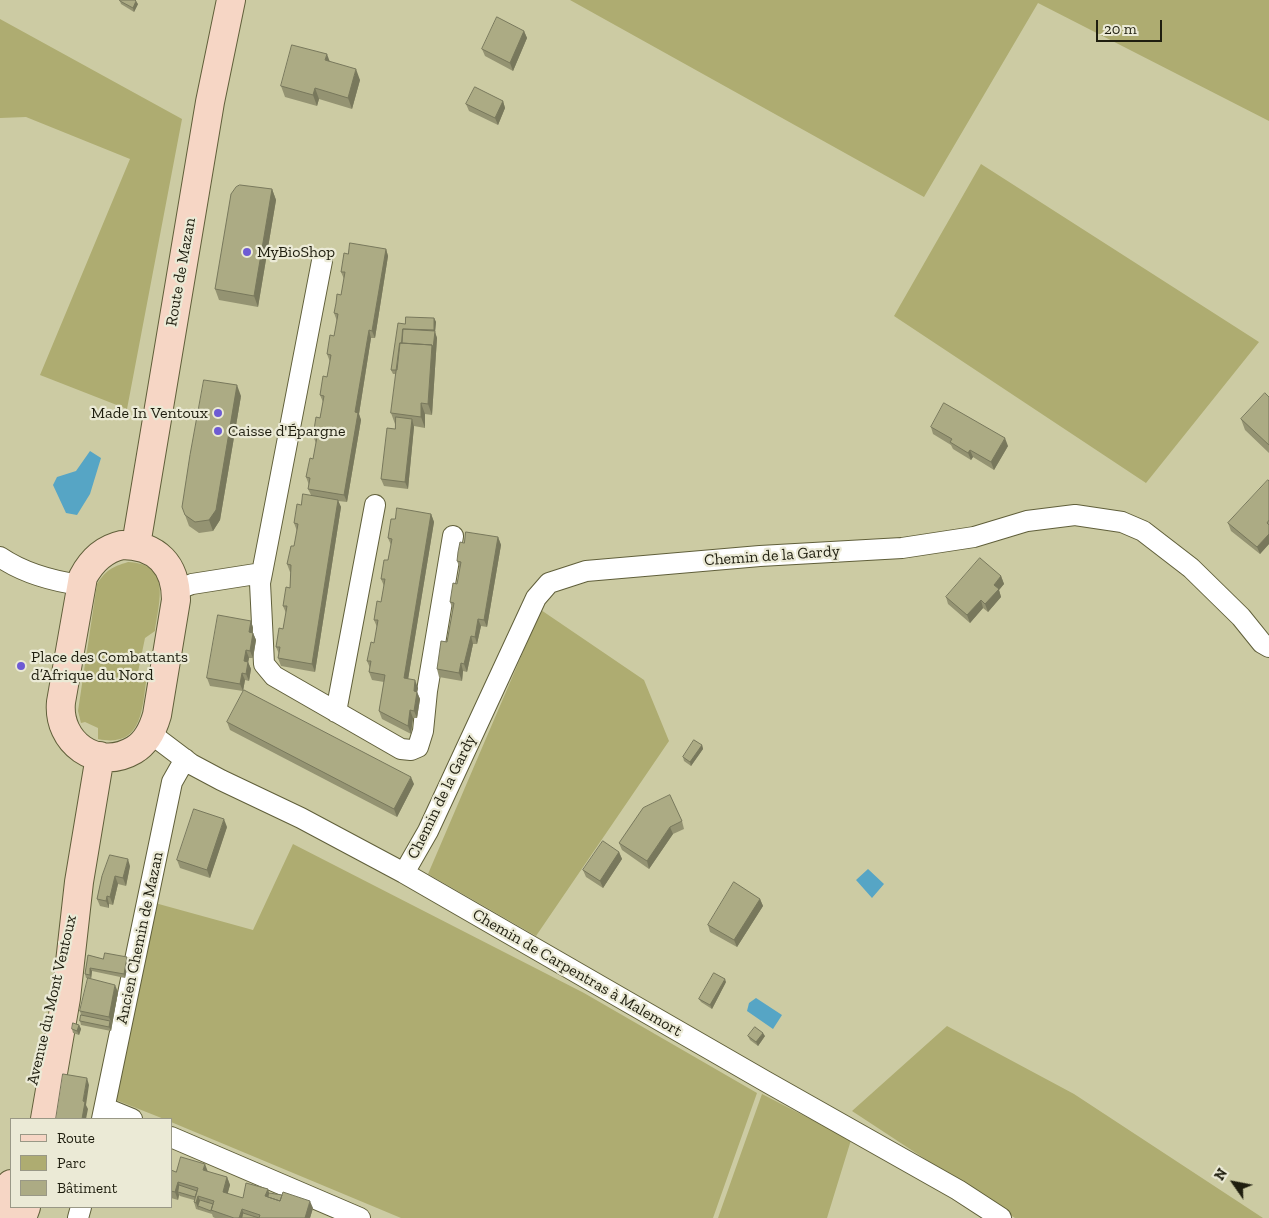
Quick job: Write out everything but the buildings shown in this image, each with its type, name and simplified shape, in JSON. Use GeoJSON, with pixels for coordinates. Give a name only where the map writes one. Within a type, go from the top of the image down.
{"type":"FeatureCollection","features":[{"type":"Feature","properties":{"kind":"main road","name":"Route de Mazan"},"geometry":{"type":"LineString","coordinates":[[136,546],[210,102],[231,0]]}},
{"type":"Feature","properties":{"kind":"main road"},"geometry":{"type":"LineString","coordinates":[[136,546],[154,553],[166,564],[173,576],[176,590],[176,600],[157,715],[150,733],[134,750],[111,757],[100,756],[83,750],[76,745],[64,729],[61,719],[61,702],[82,577],[94,560],[113,547],[136,546]]}},
{"type":"Feature","properties":{"kind":"main road","name":"Avenue du Mont Ventoux"},"geometry":{"type":"LineString","coordinates":[[45,1118],[66,998],[79,882],[100,756]]}},
{"type":"Feature","properties":{"kind":"main road","name":"Avenue du Mont Ventoux"},"geometry":{"type":"LineString","coordinates":[[26,1118],[79,882]]}},
{"type":"Feature","properties":{"kind":"main road"},"geometry":{"type":"LineString","coordinates":[[2,1218],[10,1188]]}},
{"type":"Feature","properties":{"kind":"street"},"geometry":{"type":"LineString","coordinates":[[322,261],[260,583],[264,664],[274,676],[402,749],[411,750],[418,746],[423,731],[427,691],[453,536]]}},
{"type":"Feature","properties":{"kind":"street"},"geometry":{"type":"LineString","coordinates":[[336,712],[375,505]]}},
{"type":"Feature","properties":{"kind":"street","name":"Chemin de la Gardy"},"geometry":{"type":"LineString","coordinates":[[404,873],[428,831],[536,598],[549,583],[586,571],[760,556],[902,548],[974,537],[1027,521],[1075,515],[1122,522],[1143,531],[1191,568],[1241,617],[1262,643],[1269,648]]}},
{"type":"Feature","properties":{"kind":"street"},"geometry":{"type":"LineString","coordinates":[[0,557],[11,564],[52,580],[81,585]]}},
{"type":"Feature","properties":{"kind":"street"},"geometry":{"type":"LineString","coordinates":[[176,590],[192,584],[262,573]]}},
{"type":"Feature","properties":{"kind":"street","name":"Chemin de Carpentras à Malemort"},"geometry":{"type":"LineString","coordinates":[[150,733],[185,759],[221,780],[301,818],[404,873],[958,1190],[1001,1218]]}},
{"type":"Feature","properties":{"kind":"street","name":"Ancien Chemin de Mazan"},"geometry":{"type":"LineString","coordinates":[[104,1113],[172,782],[185,759]]}},
{"type":"Feature","properties":{"kind":"street"},"geometry":{"type":"LineString","coordinates":[[104,1113],[127,1118]]}},
{"type":"Feature","properties":{"kind":"street"},"geometry":{"type":"LineString","coordinates":[[172,1136],[360,1218]]}},
{"type":"Feature","properties":{"kind":"green space"},"geometry":{"type":"Polygon","coordinates":[[[570,0],[1269,0],[1269,121],[1038,3],[924,197],[570,0]]]}},
{"type":"Feature","properties":{"kind":"green space"},"geometry":{"type":"Polygon","coordinates":[[[0,19],[182,119],[127,409],[40,375],[130,159],[26,117],[0,118],[0,19]]]}},
{"type":"Feature","properties":{"kind":"green space"},"geometry":{"type":"Polygon","coordinates":[[[981,164],[1259,342],[1146,483],[894,316],[981,164]]]}},
{"type":"Feature","properties":{"kind":"green space"},"geometry":{"type":"Polygon","coordinates":[[[128,562],[142,564],[151,569],[157,577],[160,586],[155,631],[145,638],[138,672],[146,682],[143,705],[136,726],[131,733],[123,738],[112,740],[98,739],[98,728],[85,722],[81,723],[78,711],[97,584],[103,575],[110,570],[128,562]]]}},
{"type":"Feature","properties":{"kind":"green space"},"geometry":{"type":"Polygon","coordinates":[[[541,610],[644,680],[669,741],[536,936],[428,874],[541,610]]]}},
{"type":"Feature","properties":{"kind":"green space"},"geometry":{"type":"Polygon","coordinates":[[[293,844],[584,993],[757,1093],[713,1218],[401,1218],[172,1122],[172,1118],[161,1118],[116,1100],[155,903],[253,930],[293,844]]]}},
{"type":"Feature","properties":{"kind":"green space"},"geometry":{"type":"Polygon","coordinates":[[[947,1026],[1074,1094],[1263,1218],[1015,1218],[852,1111],[947,1026]]]}},
{"type":"Feature","properties":{"kind":"green space"},"geometry":{"type":"Polygon","coordinates":[[[762,1094],[851,1140],[827,1218],[718,1218],[762,1094]]]}},
{"type":"Feature","properties":{"kind":"water"},"geometry":{"type":"Polygon","coordinates":[[[90,451],[101,458],[90,494],[77,515],[66,513],[53,485],[57,477],[76,471],[90,451]]]}},
{"type":"Feature","properties":{"kind":"water"},"geometry":{"type":"Polygon","coordinates":[[[868,869],[884,884],[872,898],[856,880],[868,869]]]}},
{"type":"Feature","properties":{"kind":"water"},"geometry":{"type":"Polygon","coordinates":[[[756,998],[782,1015],[773,1029],[747,1011],[749,1003],[756,998]]]}},
{"type":"Feature","properties":{"kind":"place","name":"MyBioShop"},"geometry":{"type":"Point","coordinates":[247,252]}},
{"type":"Feature","properties":{"kind":"place","name":"Made In Ventoux"},"geometry":{"type":"Point","coordinates":[218,413]}},
{"type":"Feature","properties":{"kind":"place","name":"Caisse d'Épargne"},"geometry":{"type":"Point","coordinates":[218,431]}},
{"type":"Feature","properties":{"kind":"place","name":"Place des Combattants d’Afrique du Nord"},"geometry":{"type":"Point","coordinates":[21,666]}}]}
